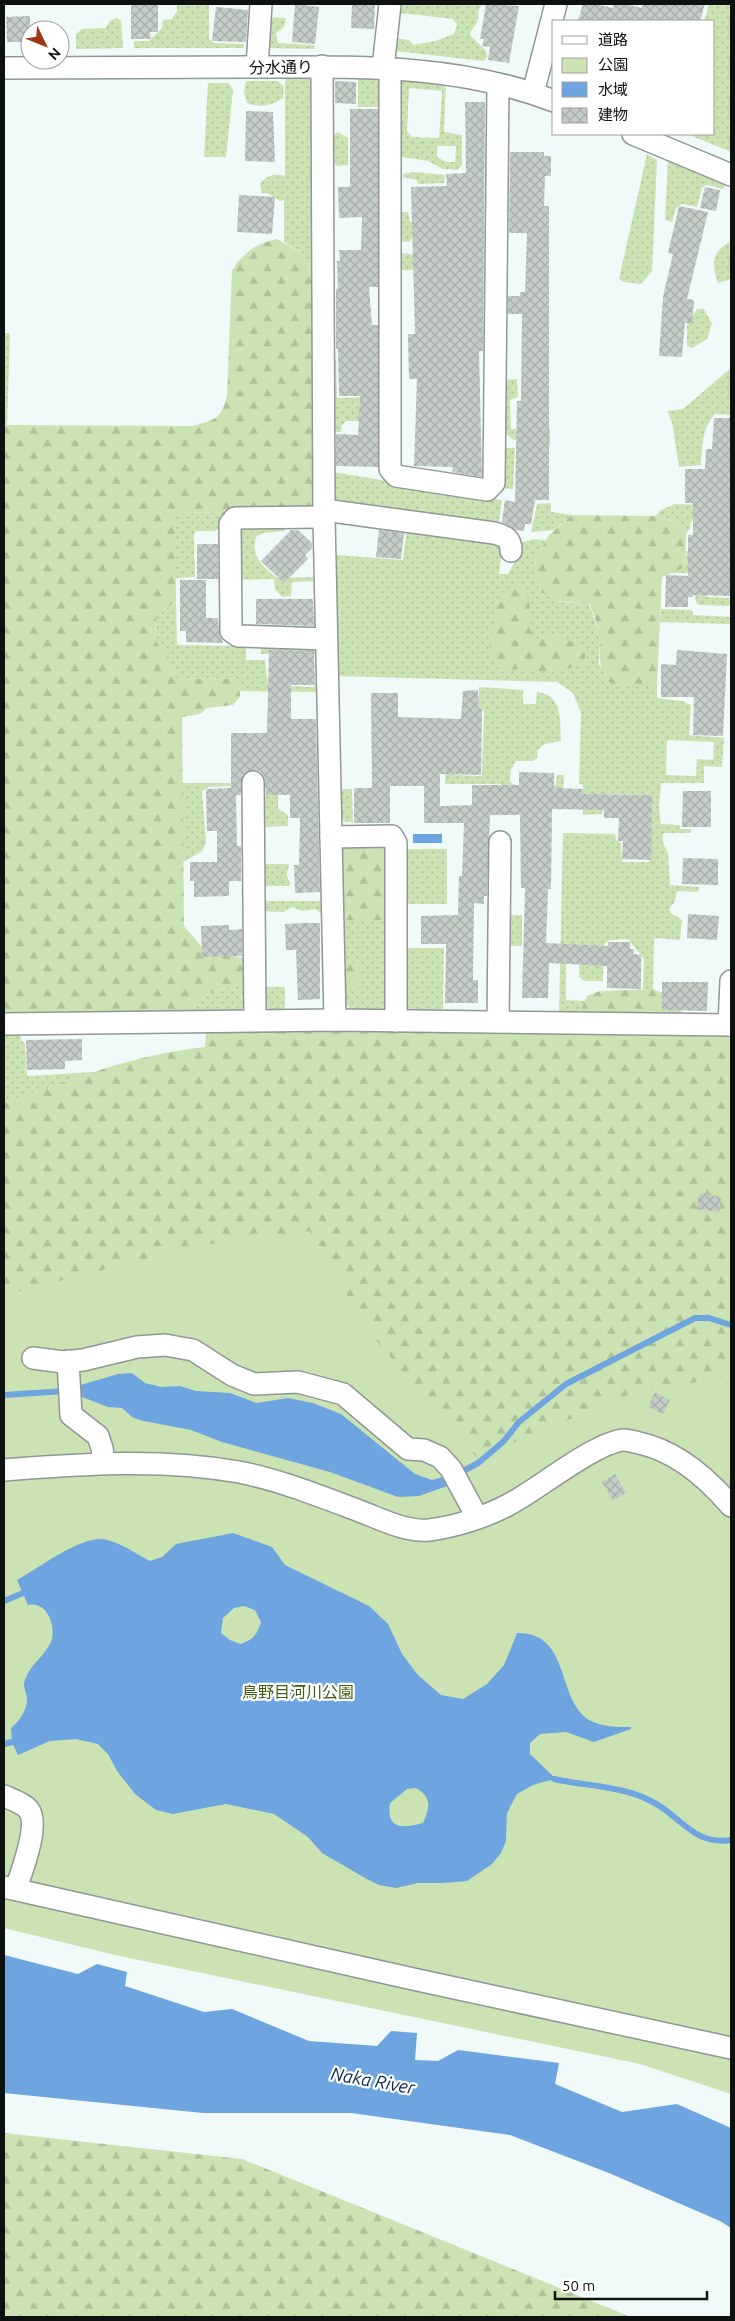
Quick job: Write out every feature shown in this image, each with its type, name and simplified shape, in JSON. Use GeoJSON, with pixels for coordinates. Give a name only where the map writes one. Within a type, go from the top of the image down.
{"type":"FeatureCollection","features":[{"type":"Feature","properties":{"kind":"street"},"geometry":{"type":"LineString","coordinates":[[257,67],[261,4]]}},
{"type":"Feature","properties":{"kind":"street"},"geometry":{"type":"LineString","coordinates":[[390,4],[387,68],[390,468],[396,476],[487,490],[494,483],[498,84]]}},
{"type":"Feature","properties":{"kind":"street"},"geometry":{"type":"LineString","coordinates":[[533,93],[556,4]]}},
{"type":"Feature","properties":{"kind":"street"},"geometry":{"type":"LineString","coordinates":[[322,66],[324,514],[334,1020]]}},
{"type":"Feature","properties":{"kind":"street","name":"分水通り"},"geometry":{"type":"LineString","coordinates":[[4,68],[322,66],[387,68],[443,73],[498,84],[552,100]]}},
{"type":"Feature","properties":{"kind":"street"},"geometry":{"type":"LineString","coordinates":[[635,135],[731,175]]}},
{"type":"Feature","properties":{"kind":"street"},"geometry":{"type":"LineString","coordinates":[[326,639],[238,636],[231,631],[230,524],[235,518],[324,514],[500,535],[505,536],[511,542],[511,551]]}},
{"type":"Feature","properties":{"kind":"street"},"geometry":{"type":"LineString","coordinates":[[253,782],[255,1020]]}},
{"type":"Feature","properties":{"kind":"street"},"geometry":{"type":"LineString","coordinates":[[331,837],[392,836],[396,842],[396,1021]]}},
{"type":"Feature","properties":{"kind":"street"},"geometry":{"type":"LineString","coordinates":[[498,1022],[500,842]]}},
{"type":"Feature","properties":{"kind":"street"},"geometry":{"type":"LineString","coordinates":[[4,1024],[334,1020],[730,1025],[731,981]]}},
{"type":"Feature","properties":{"kind":"street"},"geometry":{"type":"LineString","coordinates":[[33,1358],[68,1368],[137,1347],[165,1344],[193,1350],[232,1375],[254,1384],[298,1382],[343,1394],[408,1449],[424,1450],[440,1457],[455,1476],[477,1517]]}},
{"type":"Feature","properties":{"kind":"street"},"geometry":{"type":"LineString","coordinates":[[68,1368],[71,1415],[98,1436],[104,1463]]}},
{"type":"Feature","properties":{"kind":"street"},"geometry":{"type":"LineString","coordinates":[[4,1470],[104,1463],[172,1464],[240,1472],[296,1488],[397,1526],[428,1530],[477,1517],[507,1506],[596,1450],[624,1440],[656,1447],[690,1466],[716,1488],[731,1506]]}},
{"type":"Feature","properties":{"kind":"street"},"geometry":{"type":"LineString","coordinates":[[4,1796],[27,1808],[32,1816],[33,1829],[10,1888],[413,1979],[731,2048]]}},
{"type":"Feature","properties":{"kind":"green space"},"geometry":{"type":"Polygon","coordinates":[[[177,4],[209,4],[209,39],[213,43],[244,44],[243,48],[134,48],[134,41],[149,41],[162,28],[163,20],[172,19],[177,11],[177,4]]]}},
{"type":"Feature","properties":{"kind":"green space"},"geometry":{"type":"Polygon","coordinates":[[[397,4],[483,4],[470,35],[486,51],[487,57],[484,61],[394,51],[395,38],[409,40],[414,45],[435,41],[454,34],[457,25],[453,19],[401,13],[397,9],[397,4]]]}},
{"type":"Feature","properties":{"kind":"green space"},"geometry":{"type":"Polygon","coordinates":[[[709,4],[731,4],[731,152],[689,135],[715,135],[715,20],[704,20],[709,4]]]}},
{"type":"Feature","properties":{"kind":"green space"},"geometry":{"type":"Polygon","coordinates":[[[266,17],[286,18],[284,27],[276,33],[278,43],[314,45],[315,49],[266,48],[266,17]]]}},
{"type":"Feature","properties":{"kind":"green space"},"geometry":{"type":"Polygon","coordinates":[[[116,18],[121,20],[123,48],[76,49],[76,34],[82,29],[106,28],[110,21],[116,18]]]}},
{"type":"Feature","properties":{"kind":"green space"},"geometry":{"type":"Polygon","coordinates":[[[307,75],[312,82],[314,272],[301,253],[284,242],[284,200],[280,201],[269,194],[262,193],[260,184],[271,176],[285,176],[285,76],[307,75]]]}},
{"type":"Feature","properties":{"kind":"green space"},"geometry":{"type":"Polygon","coordinates":[[[358,79],[376,80],[382,86],[382,107],[358,107],[358,79]]]}},
{"type":"Feature","properties":{"kind":"green space"},"geometry":{"type":"Polygon","coordinates":[[[405,80],[446,86],[444,132],[462,135],[462,165],[457,170],[443,169],[428,161],[397,156],[396,85],[405,80]],[[409,88],[407,131],[412,137],[439,138],[442,91],[409,88]],[[437,146],[437,157],[446,162],[455,162],[456,146],[437,146]]]}},
{"type":"Feature","properties":{"kind":"green space"},"geometry":{"type":"Polygon","coordinates":[[[246,81],[278,81],[284,87],[283,98],[265,105],[247,103],[244,92],[246,81]]]}},
{"type":"Feature","properties":{"kind":"green space"},"geometry":{"type":"Polygon","coordinates":[[[208,83],[229,83],[233,90],[226,157],[204,157],[208,83]]]}},
{"type":"Feature","properties":{"kind":"green space"},"geometry":{"type":"Polygon","coordinates":[[[338,132],[348,138],[348,165],[337,166],[331,160],[330,137],[338,132]]]}},
{"type":"Feature","properties":{"kind":"green space"},"geometry":{"type":"Polygon","coordinates":[[[647,154],[657,160],[652,271],[641,284],[624,282],[619,279],[647,154]]]}},
{"type":"Feature","properties":{"kind":"green space"},"geometry":{"type":"Polygon","coordinates":[[[668,161],[727,183],[723,189],[707,185],[702,188],[697,207],[682,204],[676,208],[672,222],[665,220],[668,161]]]}},
{"type":"Feature","properties":{"kind":"green space"},"geometry":{"type":"Polygon","coordinates":[[[415,172],[445,175],[444,183],[418,184],[417,180],[403,177],[403,174],[415,172]]]}},
{"type":"Feature","properties":{"kind":"green space"},"geometry":{"type":"Polygon","coordinates":[[[408,212],[410,222],[448,221],[449,230],[491,230],[490,232],[480,234],[458,271],[397,270],[396,253],[414,256],[413,234],[410,242],[396,241],[396,213],[408,212]]]}},
{"type":"Feature","properties":{"kind":"green space"},"geometry":{"type":"Polygon","coordinates":[[[277,239],[301,253],[314,272],[315,501],[313,507],[305,510],[180,513],[175,517],[176,601],[156,616],[155,640],[172,665],[177,678],[239,679],[240,697],[233,705],[207,708],[200,714],[182,717],[184,926],[206,952],[245,958],[247,982],[211,992],[187,1013],[4,1017],[4,425],[192,426],[212,420],[223,409],[227,395],[232,270],[251,250],[263,243],[277,239]]]}},
{"type":"Feature","properties":{"kind":"green space"},"geometry":{"type":"Polygon","coordinates":[[[731,241],[731,279],[718,283],[714,269],[715,258],[720,249],[731,241]]]}},
{"type":"Feature","properties":{"kind":"green space"},"geometry":{"type":"Polygon","coordinates":[[[697,309],[704,309],[712,324],[707,339],[692,348],[687,346],[687,325],[697,309]]]}},
{"type":"Feature","properties":{"kind":"green space"},"geometry":{"type":"Polygon","coordinates":[[[4,333],[10,333],[7,426],[4,425],[4,333]]]}},
{"type":"Feature","properties":{"kind":"green space"},"geometry":{"type":"Polygon","coordinates":[[[331,359],[336,359],[337,398],[381,397],[381,421],[346,421],[342,425],[341,432],[332,432],[331,359]]]}},
{"type":"Feature","properties":{"kind":"green space"},"geometry":{"type":"Polygon","coordinates":[[[731,368],[731,415],[715,414],[707,426],[701,465],[679,467],[672,422],[667,411],[683,409],[731,368]]]}},
{"type":"Feature","properties":{"kind":"green space"},"geometry":{"type":"Polygon","coordinates":[[[517,379],[518,397],[510,400],[511,429],[550,429],[550,447],[528,440],[514,440],[503,432],[502,380],[517,379]]]}},
{"type":"Feature","properties":{"kind":"green space"},"geometry":{"type":"Polygon","coordinates":[[[505,448],[515,448],[513,489],[503,488],[505,448]]]}},
{"type":"Feature","properties":{"kind":"green space"},"geometry":{"type":"Polygon","coordinates":[[[333,472],[502,500],[499,521],[495,527],[332,502],[333,472]]]}},
{"type":"Feature","properties":{"kind":"green space"},"geometry":{"type":"Polygon","coordinates":[[[551,503],[551,512],[572,515],[554,530],[531,532],[537,504],[551,503]]]}},
{"type":"Feature","properties":{"kind":"green space"},"geometry":{"type":"Polygon","coordinates":[[[675,504],[731,506],[731,515],[697,518],[691,522],[686,534],[674,521],[655,516],[661,510],[675,504]]]}},
{"type":"Feature","properties":{"kind":"green space"},"geometry":{"type":"Polygon","coordinates":[[[228,512],[221,528],[214,531],[196,531],[194,535],[195,577],[175,578],[175,517],[180,513],[228,512]]]}},
{"type":"Feature","properties":{"kind":"green space"},"geometry":{"type":"Polygon","coordinates":[[[572,515],[655,516],[674,521],[686,534],[685,567],[662,577],[657,684],[611,684],[601,666],[597,623],[590,604],[556,601],[539,590],[533,566],[548,536],[572,515]]]}},
{"type":"Feature","properties":{"kind":"green space"},"geometry":{"type":"Polygon","coordinates":[[[289,524],[284,531],[263,533],[256,537],[256,556],[262,565],[277,578],[317,577],[317,581],[292,582],[291,596],[282,597],[275,589],[274,579],[236,580],[235,532],[242,525],[289,524]]]}},
{"type":"Feature","properties":{"kind":"green space"},"geometry":{"type":"Polygon","coordinates":[[[407,525],[503,541],[499,574],[508,574],[516,559],[520,543],[534,539],[546,540],[533,566],[560,602],[589,604],[599,633],[599,664],[610,683],[657,684],[657,698],[682,701],[691,705],[689,735],[724,738],[722,767],[704,766],[704,783],[661,783],[659,807],[661,824],[680,825],[681,829],[691,829],[691,833],[663,833],[663,843],[668,853],[670,885],[699,887],[698,892],[677,891],[675,901],[669,909],[671,913],[682,920],[680,940],[654,938],[653,989],[643,989],[644,959],[628,939],[610,940],[604,944],[603,981],[584,981],[579,977],[580,945],[566,945],[566,1000],[585,1001],[579,1014],[559,1012],[563,833],[615,834],[616,840],[621,843],[622,862],[649,862],[651,860],[651,795],[605,794],[602,814],[583,815],[583,785],[579,784],[581,713],[573,693],[557,682],[335,676],[337,555],[403,560],[407,525]],[[667,740],[666,775],[696,776],[697,759],[713,760],[714,742],[667,740]]]}},
{"type":"Feature","properties":{"kind":"green space"},"geometry":{"type":"Polygon","coordinates":[[[686,551],[707,552],[707,597],[731,598],[731,606],[698,605],[695,600],[696,578],[690,573],[670,573],[685,567],[686,551]]]}},
{"type":"Feature","properties":{"kind":"green space"},"geometry":{"type":"Polygon","coordinates":[[[516,584],[525,593],[529,603],[529,628],[537,639],[551,634],[584,646],[586,664],[550,673],[517,669],[501,671],[490,658],[490,641],[501,593],[516,584]]]}},
{"type":"Feature","properties":{"kind":"green space"},"geometry":{"type":"Polygon","coordinates":[[[176,601],[177,645],[246,646],[246,660],[265,660],[268,685],[314,687],[318,675],[317,661],[315,654],[261,654],[261,645],[316,644],[322,692],[240,691],[238,679],[176,678],[172,665],[155,641],[156,616],[176,601]]]}},
{"type":"Feature","properties":{"kind":"green space"},"geometry":{"type":"Polygon","coordinates":[[[661,609],[692,610],[693,615],[731,617],[730,624],[660,622],[661,609]]]}},
{"type":"Feature","properties":{"kind":"green space"},"geometry":{"type":"Polygon","coordinates":[[[479,687],[523,690],[523,704],[536,704],[537,692],[552,698],[556,703],[560,717],[561,741],[545,744],[538,750],[537,758],[533,761],[516,761],[511,770],[510,781],[515,786],[551,788],[556,784],[557,775],[564,775],[563,795],[501,792],[501,784],[445,784],[446,758],[454,775],[482,776],[484,711],[479,709],[479,687]]]}},
{"type":"Feature","properties":{"kind":"green space"},"geometry":{"type":"Polygon","coordinates":[[[182,783],[235,783],[234,786],[208,787],[202,791],[206,843],[201,852],[183,862],[182,783]]]}},
{"type":"Feature","properties":{"kind":"green space"},"geometry":{"type":"Polygon","coordinates":[[[338,789],[352,789],[353,822],[345,822],[340,818],[338,789]]]}},
{"type":"Feature","properties":{"kind":"green space"},"geometry":{"type":"Polygon","coordinates":[[[262,795],[278,795],[278,809],[288,815],[288,826],[263,827],[262,795]]]}},
{"type":"Feature","properties":{"kind":"green space"},"geometry":{"type":"Polygon","coordinates":[[[346,843],[381,843],[387,849],[388,920],[344,920],[341,850],[346,843]]]}},
{"type":"Feature","properties":{"kind":"green space"},"geometry":{"type":"Polygon","coordinates":[[[404,849],[447,849],[447,904],[404,904],[404,849]]]}},
{"type":"Feature","properties":{"kind":"green space"},"geometry":{"type":"Polygon","coordinates":[[[263,864],[289,864],[287,876],[291,883],[289,886],[263,886],[263,864]]]}},
{"type":"Feature","properties":{"kind":"green space"},"geometry":{"type":"Polygon","coordinates":[[[263,901],[323,901],[323,915],[315,909],[302,911],[292,907],[283,912],[263,911],[263,901]]]}},
{"type":"Feature","properties":{"kind":"green space"},"geometry":{"type":"Polygon","coordinates":[[[511,915],[522,915],[522,946],[510,946],[511,915]]]}},
{"type":"Feature","properties":{"kind":"green space"},"geometry":{"type":"Polygon","coordinates":[[[344,920],[388,920],[389,1002],[383,1010],[352,1011],[345,1002],[344,920]]]}},
{"type":"Feature","properties":{"kind":"green space"},"geometry":{"type":"Polygon","coordinates":[[[404,948],[444,948],[443,1009],[409,1009],[405,1003],[404,948]]]}},
{"type":"Feature","properties":{"kind":"green space"},"geometry":{"type":"Polygon","coordinates":[[[349,961],[358,965],[360,987],[351,991],[346,987],[346,962],[349,961]]]}},
{"type":"Feature","properties":{"kind":"green space"},"geometry":{"type":"Polygon","coordinates":[[[247,982],[247,1004],[240,1011],[187,1013],[211,992],[247,982]]]}},
{"type":"Feature","properties":{"kind":"green space"},"geometry":{"type":"Polygon","coordinates":[[[264,987],[285,987],[285,1010],[270,1010],[264,1003],[264,987]]]}},
{"type":"Feature","properties":{"kind":"green space"},"geometry":{"type":"Polygon","coordinates":[[[653,989],[665,994],[686,1016],[731,1030],[731,1384],[486,1466],[4,1307],[4,1103],[128,1062],[179,1050],[205,1047],[206,1032],[579,1014],[587,996],[600,991],[653,989]]]}},
{"type":"Feature","properties":{"kind":"green space"},"geometry":{"type":"Polygon","coordinates":[[[4,1032],[21,1032],[21,1040],[25,1044],[27,1076],[94,1072],[4,1103],[4,1032]]]}},
{"type":"Feature","properties":{"kind":"green space","name":"鳥野目河川公園"},"geometry":{"type":"Polygon","coordinates":[[[310,1231],[369,1332],[477,1458],[630,1394],[731,1376],[731,2094],[640,2064],[115,1955],[4,1928],[4,1295],[201,1245],[310,1231]]]}},
{"type":"Feature","properties":{"kind":"green space"},"geometry":{"type":"Polygon","coordinates":[[[4,2133],[242,2159],[631,2317],[4,2317],[4,2133]]]}},
{"type":"Feature","properties":{"kind":"water"},"geometry":{"type":"Polygon","coordinates":[[[413,834],[442,834],[442,843],[413,843],[413,834]]]}},
{"type":"Feature","properties":{"kind":"water"},"geometry":{"type":"Polygon","coordinates":[[[132,1373],[145,1383],[161,1387],[180,1386],[196,1391],[230,1393],[257,1403],[288,1398],[313,1403],[341,1414],[415,1474],[432,1480],[443,1477],[447,1486],[419,1496],[398,1497],[330,1472],[222,1442],[191,1430],[139,1420],[132,1417],[122,1408],[108,1407],[77,1395],[77,1386],[118,1374],[132,1373]]]}},
{"type":"Feature","properties":{"kind":"water"},"geometry":{"type":"Polygon","coordinates":[[[233,1533],[272,1547],[285,1565],[369,1606],[388,1624],[402,1654],[418,1675],[441,1695],[463,1699],[487,1684],[504,1665],[517,1633],[534,1636],[546,1643],[555,1655],[571,1697],[579,1710],[589,1720],[610,1726],[631,1727],[631,1729],[594,1742],[566,1732],[540,1734],[530,1743],[530,1754],[554,1779],[533,1785],[517,1794],[507,1813],[506,1841],[501,1853],[492,1864],[467,1881],[418,1883],[396,1888],[379,1885],[322,1853],[308,1837],[274,1814],[226,1804],[173,1814],[156,1810],[135,1794],[117,1771],[108,1754],[98,1744],[76,1739],[50,1741],[18,1755],[12,1742],[11,1728],[20,1719],[26,1708],[27,1699],[24,1683],[27,1674],[51,1642],[53,1629],[49,1616],[45,1611],[35,1605],[28,1605],[17,1580],[69,1549],[91,1540],[101,1539],[113,1542],[150,1561],[162,1557],[176,1544],[233,1533]],[[244,1606],[234,1608],[223,1618],[221,1633],[230,1640],[240,1644],[254,1636],[261,1622],[255,1610],[244,1606]],[[416,1788],[407,1789],[390,1803],[389,1812],[393,1822],[397,1825],[408,1826],[423,1823],[428,1803],[425,1795],[416,1788]]]}},
{"type":"Feature","properties":{"kind":"water","name":"Naka River"},"geometry":{"type":"Polygon","coordinates":[[[4,1955],[78,1974],[97,1964],[127,1972],[125,1986],[204,2012],[232,2009],[309,2041],[377,2046],[391,2031],[417,2033],[415,2060],[438,2061],[458,2050],[559,2063],[555,2084],[622,2112],[677,2104],[731,2128],[731,2228],[720,2221],[609,2173],[510,2135],[351,2113],[203,2113],[4,2093],[4,1955]]]}},
{"type":"Feature","properties":{"kind":"building"},"geometry":{"type":"Polygon","coordinates":[[[131,4],[158,4],[158,32],[150,32],[151,39],[131,39],[131,4]]]}},
{"type":"Feature","properties":{"kind":"building"},"geometry":{"type":"Polygon","coordinates":[[[295,4],[319,7],[315,44],[292,42],[295,4]]]}},
{"type":"Feature","properties":{"kind":"building"},"geometry":{"type":"Polygon","coordinates":[[[352,4],[375,4],[374,29],[351,28],[352,4]]]}},
{"type":"Feature","properties":{"kind":"building"},"geometry":{"type":"Polygon","coordinates":[[[486,4],[519,6],[509,63],[488,60],[490,47],[482,46],[484,39],[480,39],[486,4]]]}},
{"type":"Feature","properties":{"kind":"building"},"geometry":{"type":"Polygon","coordinates":[[[583,4],[595,4],[613,8],[614,4],[626,4],[642,8],[643,4],[705,4],[700,20],[578,20],[583,4]]]}},
{"type":"Feature","properties":{"kind":"building"},"geometry":{"type":"Polygon","coordinates":[[[216,7],[248,10],[246,42],[212,41],[216,7]]]}},
{"type":"Feature","properties":{"kind":"building"},"geometry":{"type":"Polygon","coordinates":[[[30,16],[30,20],[20,20],[20,42],[7,42],[6,17],[30,16]]]}},
{"type":"Feature","properties":{"kind":"building"},"geometry":{"type":"Polygon","coordinates":[[[335,81],[356,82],[356,104],[335,103],[335,81]]]}},
{"type":"Feature","properties":{"kind":"building"},"geometry":{"type":"Polygon","coordinates":[[[465,102],[485,102],[483,351],[479,351],[482,477],[452,472],[453,467],[414,466],[417,379],[409,379],[408,334],[415,334],[411,187],[447,186],[446,174],[466,173],[465,102]]]}},
{"type":"Feature","properties":{"kind":"building"},"geometry":{"type":"Polygon","coordinates":[[[350,109],[378,109],[378,287],[369,287],[372,325],[378,325],[378,467],[336,466],[336,434],[358,435],[360,396],[339,396],[338,349],[336,349],[336,289],[338,289],[337,261],[340,261],[339,250],[361,250],[362,217],[339,218],[338,187],[350,187],[350,109]]]}},
{"type":"Feature","properties":{"kind":"building"},"geometry":{"type":"Polygon","coordinates":[[[246,111],[273,112],[275,162],[245,161],[246,111]]]}},
{"type":"Feature","properties":{"kind":"building"},"geometry":{"type":"Polygon","coordinates":[[[510,152],[544,152],[544,156],[551,156],[551,176],[545,176],[544,206],[549,206],[549,500],[535,500],[531,524],[525,524],[524,531],[516,530],[502,522],[505,500],[515,502],[517,401],[521,401],[522,314],[508,314],[508,296],[520,296],[520,292],[525,292],[527,233],[509,233],[510,152]]]}},
{"type":"Feature","properties":{"kind":"building"},"geometry":{"type":"Polygon","coordinates":[[[705,187],[720,190],[716,211],[700,208],[705,187]]]}},
{"type":"Feature","properties":{"kind":"building"},"geometry":{"type":"Polygon","coordinates":[[[239,195],[275,197],[272,234],[237,232],[239,195]]]}},
{"type":"Feature","properties":{"kind":"building"},"geometry":{"type":"Polygon","coordinates":[[[679,206],[708,212],[687,299],[694,300],[692,323],[685,323],[682,357],[659,356],[663,297],[673,254],[668,253],[679,206]]]}},
{"type":"Feature","properties":{"kind":"building"},"geometry":{"type":"Polygon","coordinates":[[[714,418],[731,418],[731,596],[693,595],[693,597],[688,597],[688,607],[665,607],[666,575],[688,576],[688,535],[693,535],[693,503],[685,503],[685,469],[705,469],[706,449],[712,449],[714,418]]]}},
{"type":"Feature","properties":{"kind":"building"},"geometry":{"type":"Polygon","coordinates":[[[291,530],[298,530],[312,543],[312,548],[305,555],[308,559],[284,583],[261,561],[291,530]]]}},
{"type":"Feature","properties":{"kind":"building"},"geometry":{"type":"Polygon","coordinates":[[[379,530],[404,533],[401,559],[376,557],[379,530]]]}},
{"type":"Feature","properties":{"kind":"building"},"geometry":{"type":"Polygon","coordinates":[[[197,544],[218,544],[218,579],[197,579],[197,544]]]}},
{"type":"Feature","properties":{"kind":"building"},"geometry":{"type":"Polygon","coordinates":[[[180,580],[206,580],[206,618],[218,618],[219,632],[223,643],[186,642],[186,631],[180,631],[180,580]]]}},
{"type":"Feature","properties":{"kind":"building"},"geometry":{"type":"Polygon","coordinates":[[[256,599],[313,599],[314,626],[256,624],[256,599]]]}},
{"type":"Feature","properties":{"kind":"building"},"geometry":{"type":"Polygon","coordinates":[[[269,650],[314,651],[315,685],[291,685],[291,719],[316,719],[320,892],[295,893],[294,865],[299,865],[300,818],[290,818],[290,795],[266,795],[264,776],[260,771],[252,770],[242,775],[241,795],[236,795],[237,846],[241,846],[241,881],[229,881],[229,896],[194,897],[194,881],[190,881],[190,862],[217,862],[217,831],[207,831],[206,789],[231,788],[231,733],[267,733],[269,650]]]}},
{"type":"Feature","properties":{"kind":"building"},"geometry":{"type":"Polygon","coordinates":[[[677,650],[727,654],[723,736],[693,735],[694,697],[661,697],[661,664],[676,665],[677,650]]]}},
{"type":"Feature","properties":{"kind":"building"},"geometry":{"type":"Polygon","coordinates":[[[478,690],[479,709],[482,709],[481,775],[440,774],[440,806],[472,805],[472,785],[519,785],[519,772],[554,773],[554,788],[583,789],[582,794],[652,795],[651,860],[622,859],[623,841],[618,841],[619,818],[604,818],[604,810],[552,809],[551,889],[548,889],[546,943],[608,946],[608,942],[630,942],[630,949],[634,949],[633,954],[641,955],[641,989],[607,988],[607,966],[549,963],[548,998],[522,998],[525,888],[521,888],[520,815],[490,815],[487,896],[484,896],[484,904],[474,903],[473,980],[478,980],[478,1003],[445,1003],[446,944],[421,944],[421,916],[458,915],[459,876],[462,876],[464,823],[424,823],[424,786],[390,786],[390,823],[354,823],[354,788],[372,788],[371,693],[398,693],[398,717],[461,719],[463,691],[478,690]]]}},
{"type":"Feature","properties":{"kind":"building"},"geometry":{"type":"Polygon","coordinates":[[[683,791],[711,791],[711,827],[682,827],[683,791]]]}},
{"type":"Feature","properties":{"kind":"building"},"geometry":{"type":"Polygon","coordinates":[[[683,858],[718,859],[718,885],[682,884],[683,858]]]}},
{"type":"Feature","properties":{"kind":"building"},"geometry":{"type":"Polygon","coordinates":[[[688,914],[719,916],[717,940],[687,938],[688,914]]]}},
{"type":"Feature","properties":{"kind":"building"},"geometry":{"type":"Polygon","coordinates":[[[320,923],[320,999],[298,1000],[296,950],[286,950],[285,924],[320,923]]]}},
{"type":"Feature","properties":{"kind":"building"},"geometry":{"type":"Polygon","coordinates":[[[229,925],[229,930],[242,929],[242,956],[202,957],[201,926],[229,925]]]}},
{"type":"Feature","properties":{"kind":"building"},"geometry":{"type":"Polygon","coordinates":[[[662,982],[708,982],[707,1011],[662,1010],[662,982]]]}},
{"type":"Feature","properties":{"kind":"building"},"geometry":{"type":"Polygon","coordinates":[[[82,1039],[82,1060],[65,1061],[65,1069],[27,1070],[26,1040],[82,1039]]]}},
{"type":"Feature","properties":{"kind":"building"},"geometry":{"type":"Polygon","coordinates":[[[699,1193],[721,1197],[719,1212],[697,1209],[699,1193]]]}},
{"type":"Feature","properties":{"kind":"building"},"geometry":{"type":"Polygon","coordinates":[[[655,1392],[670,1400],[663,1414],[648,1407],[655,1392]]]}},
{"type":"Feature","properties":{"kind":"building"},"geometry":{"type":"Polygon","coordinates":[[[615,1474],[626,1493],[613,1501],[602,1482],[615,1474]]]}},
{"type":"Feature","properties":{"kind":"waterway"},"geometry":{"type":"LineString","coordinates":[[458,1474],[478,1463],[503,1442],[519,1422],[566,1384],[695,1318],[709,1318],[731,1325]]}},
{"type":"Feature","properties":{"kind":"waterway"},"geometry":{"type":"LineString","coordinates":[[4,1395],[66,1391]]}},
{"type":"Feature","properties":{"kind":"waterway"},"geometry":{"type":"LineString","coordinates":[[4,1601],[23,1593]]}},
{"type":"Feature","properties":{"kind":"waterway"},"geometry":{"type":"LineString","coordinates":[[4,1744],[12,1742]]}},
{"type":"Feature","properties":{"kind":"waterway"},"geometry":{"type":"LineString","coordinates":[[554,1779],[616,1789],[640,1796],[661,1807],[697,1834],[718,1841],[731,1840]]}}]}
